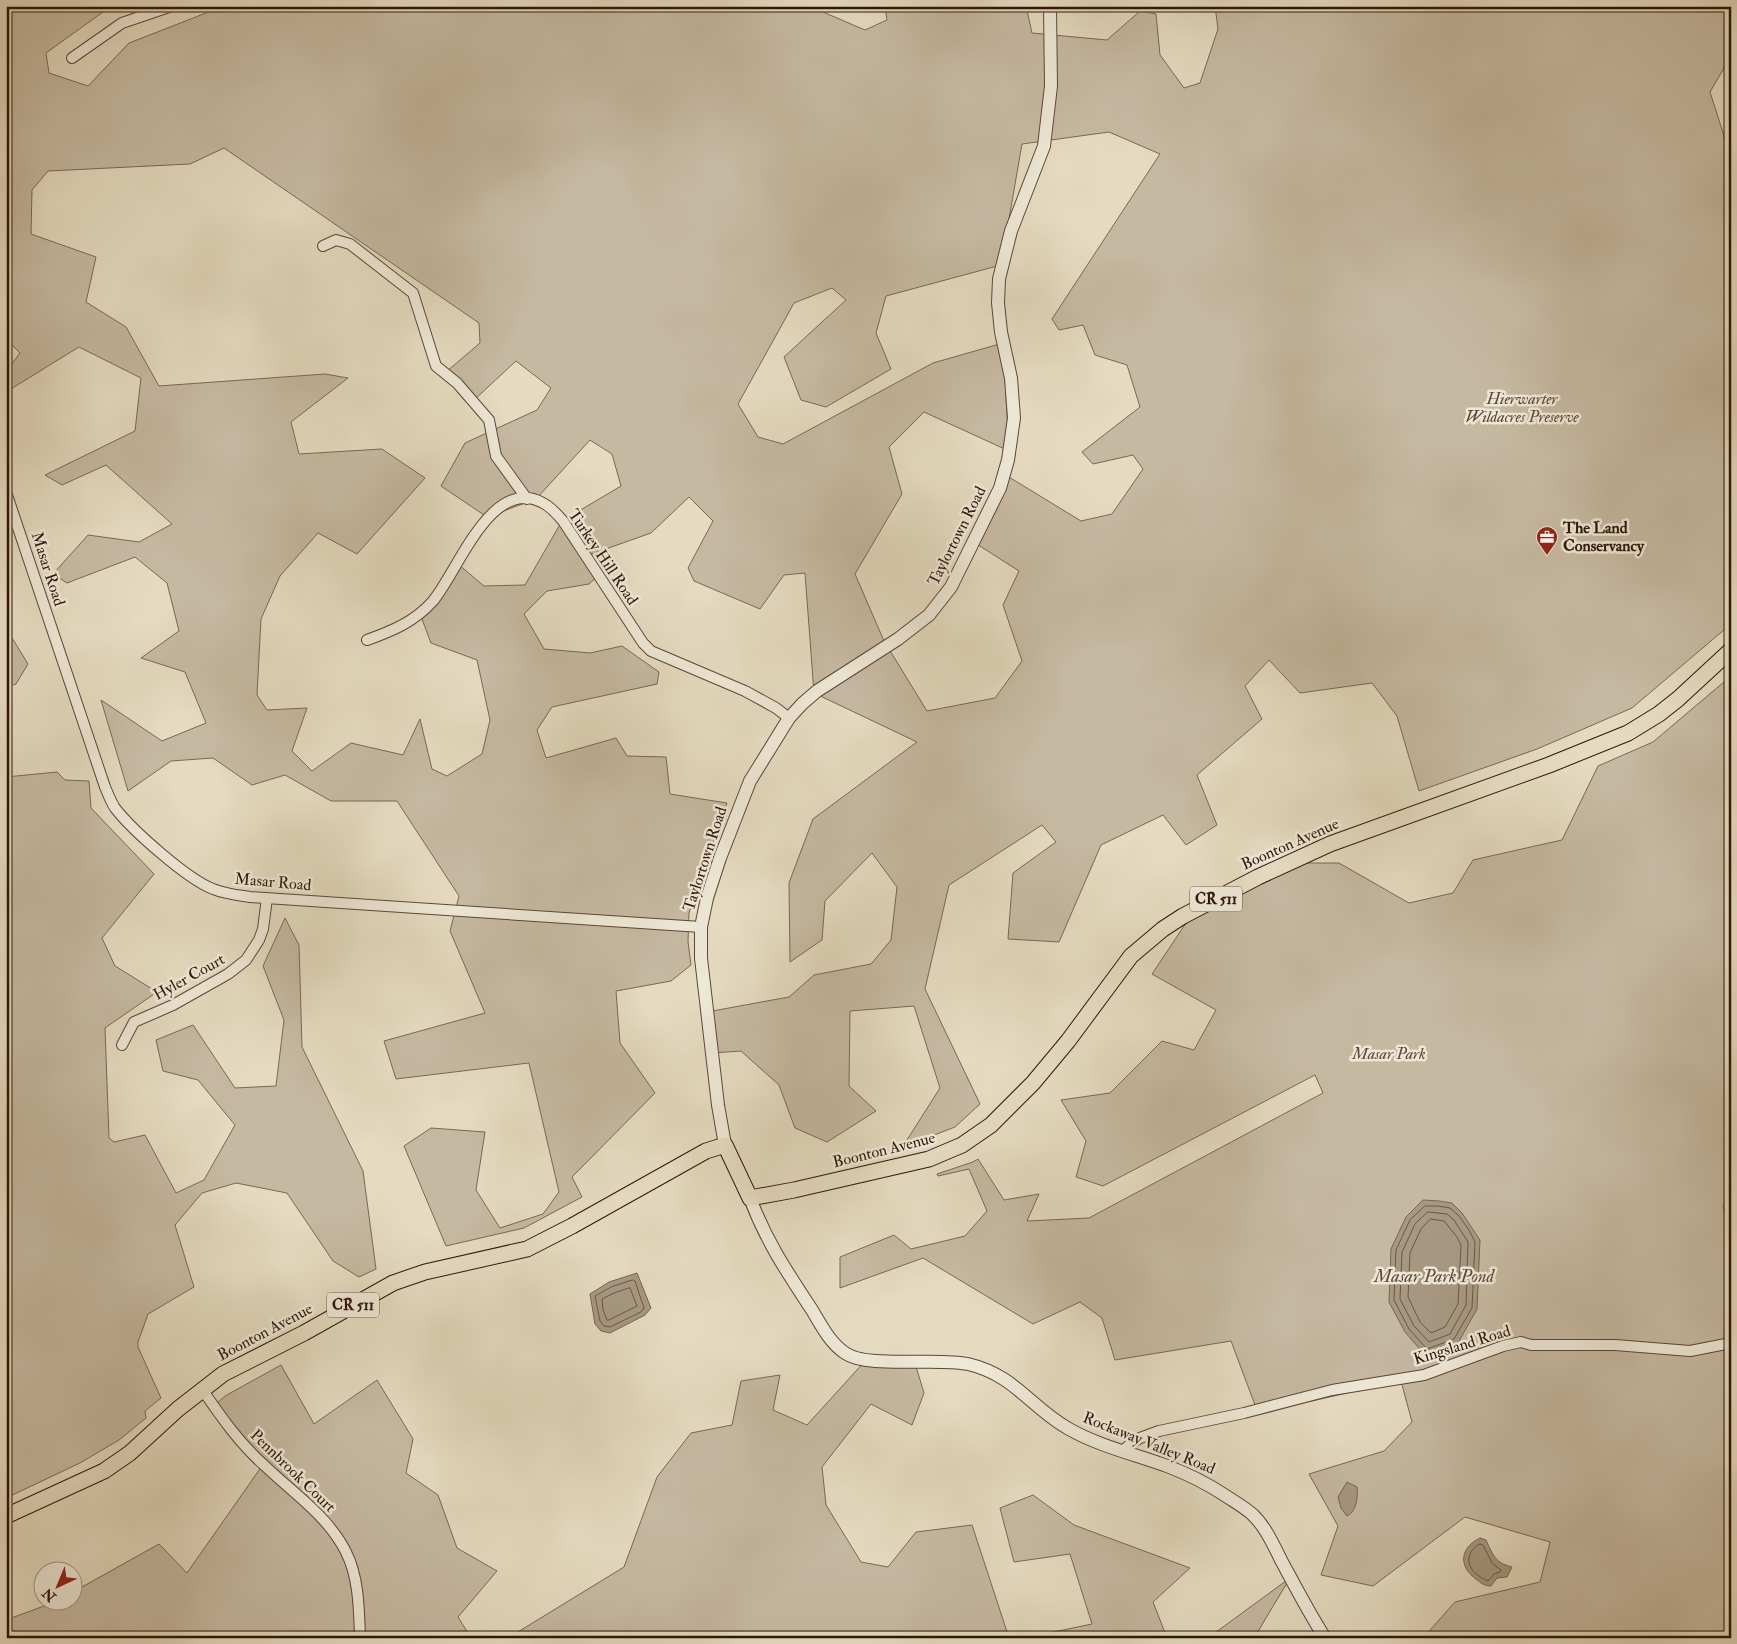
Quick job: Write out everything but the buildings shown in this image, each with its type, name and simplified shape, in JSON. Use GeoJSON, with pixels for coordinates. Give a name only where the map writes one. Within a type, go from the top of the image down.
{"type":"FeatureCollection","features":[{"type":"Feature","properties":{"kind":"main road","name":"Boonton Avenue"},"geometry":{"type":"LineString","coordinates":[[750,1198],[794,1190],[929,1159],[962,1146],[992,1125],[1033,1083],[1068,1041],[1131,956],[1157,934],[1183,916],[1258,877],[1330,844],[1583,752],[1628,733],[1659,714],[1678,699],[1731,650]]}},
{"type":"Feature","properties":{"kind":"main road","name":"Boonton Avenue"},"geometry":{"type":"LineString","coordinates":[[6,1516],[104,1471],[136,1448],[178,1409],[223,1374],[304,1333],[393,1283],[424,1272],[527,1249],[564,1231],[706,1151],[725,1145]]}},
{"type":"Feature","properties":{"kind":"main road","name":"Rockaway Valley Road"},"geometry":{"type":"LineString","coordinates":[[725,1145],[750,1198]]}},
{"type":"Feature","properties":{"kind":"street"},"geometry":{"type":"LineString","coordinates":[[72,58],[122,24],[172,6]]}},
{"type":"Feature","properties":{"kind":"street","name":"Taylortown Road"},"geometry":{"type":"LineString","coordinates":[[725,1145],[718,1105],[701,958],[701,927],[707,898],[740,803],[750,781],[790,718],[817,691],[898,639],[929,615],[941,602],[951,587],[1000,488],[1013,436],[1014,400],[1008,358],[1001,332],[998,303],[999,279],[1011,231],[1044,146],[1051,86],[1050,6]]}},
{"type":"Feature","properties":{"kind":"street"},"geometry":{"type":"LineString","coordinates":[[323,246],[336,240],[350,244],[413,293],[436,366],[457,383],[489,420],[496,456],[527,499],[509,502],[489,516],[468,544],[443,588],[419,614],[400,628],[367,640]]}},
{"type":"Feature","properties":{"kind":"street","name":"Masar Road"},"geometry":{"type":"LineString","coordinates":[[6,492],[105,787],[114,806],[146,838],[192,878],[231,895],[701,927]]}},
{"type":"Feature","properties":{"kind":"street","name":"Turkey Hill Road"},"geometry":{"type":"LineString","coordinates":[[527,499],[544,503],[563,521],[643,643],[651,651],[745,691],[790,718]]}},
{"type":"Feature","properties":{"kind":"street","name":"Hyler Court"},"geometry":{"type":"LineString","coordinates":[[122,1045],[134,1022],[173,1005],[228,974],[246,960],[259,940],[267,898]]}},
{"type":"Feature","properties":{"kind":"street","name":"Rockaway Valley Road"},"geometry":{"type":"LineString","coordinates":[[750,1198],[765,1235],[777,1256],[832,1341],[845,1354],[860,1360],[938,1360],[982,1368],[1012,1384],[1069,1429],[1095,1442],[1191,1476],[1220,1492],[1252,1514],[1267,1532],[1326,1638]]}},
{"type":"Feature","properties":{"kind":"street","name":"Kingsland Road"},"geometry":{"type":"LineString","coordinates":[[1123,1451],[1140,1438],[1159,1431],[1244,1413],[1332,1390],[1424,1375],[1503,1346],[1521,1342],[1531,1345],[1615,1345],[1690,1352],[1731,1343]]}},
{"type":"Feature","properties":{"kind":"street","name":"Pennbrook Court"},"geometry":{"type":"LineString","coordinates":[[202,1389],[242,1443],[263,1465],[323,1519],[345,1551],[353,1570],[359,1599],[360,1638]]}},
{"type":"Feature","properties":{"kind":"green space","name":"Hierwarter Wildacres Preserve"},"geometry":{"type":"Polygon","coordinates":[[[6,6],[106,6],[103,12],[46,53],[49,73],[88,86],[129,43],[224,6],[809,6],[865,30],[887,20],[885,6],[1026,6],[1032,33],[1107,40],[1140,11],[1156,14],[1160,55],[1184,88],[1200,83],[1218,29],[1215,6],[1731,6],[1731,56],[1710,92],[1725,139],[1731,141],[1731,624],[1632,708],[1537,749],[1419,791],[1397,716],[1372,683],[1300,693],[1269,660],[1245,686],[1262,719],[1197,775],[1217,825],[1186,845],[1163,815],[1101,845],[1059,942],[1008,939],[1013,873],[1056,842],[1042,825],[949,885],[925,989],[980,1104],[955,1127],[924,1139],[905,1143],[940,1088],[914,1006],[850,1011],[849,1086],[876,1111],[827,1142],[795,1128],[779,1085],[741,1051],[712,1053],[707,1012],[789,997],[814,975],[871,964],[891,940],[897,887],[872,853],[825,901],[822,940],[790,962],[789,883],[813,819],[917,742],[814,693],[805,573],[784,575],[760,609],[694,581],[688,568],[713,521],[689,497],[651,533],[586,556],[598,576],[589,584],[547,591],[524,614],[544,649],[590,653],[622,646],[659,672],[657,684],[552,707],[537,730],[546,758],[616,738],[627,756],[666,757],[670,794],[727,803],[689,913],[688,942],[691,965],[671,981],[616,991],[620,1043],[655,1093],[572,1177],[582,1197],[524,1228],[446,1246],[404,1146],[431,1128],[485,1132],[476,1190],[500,1228],[543,1214],[559,1192],[529,1063],[396,1079],[384,1041],[485,1013],[450,931],[459,896],[397,801],[331,801],[285,775],[252,785],[213,758],[171,761],[128,791],[101,700],[162,741],[206,723],[185,672],[141,658],[179,631],[167,583],[135,557],[67,583],[53,574],[88,535],[139,542],[172,524],[106,465],[62,485],[45,475],[135,431],[141,378],[79,347],[6,392],[6,372],[20,353],[6,339],[6,6]],[[1109,132],[1022,144],[1001,265],[886,296],[876,333],[891,369],[826,407],[801,400],[784,357],[846,300],[832,288],[794,303],[738,404],[758,437],[783,444],[933,363],[1003,343],[1009,451],[924,412],[889,447],[902,494],[855,574],[884,641],[927,711],[995,698],[1022,661],[1003,605],[1019,571],[972,541],[1004,474],[1081,521],[1112,514],[1143,469],[1133,455],[1093,464],[1082,452],[1140,407],[1127,365],[1095,355],[1083,325],[1059,330],[1052,319],[1160,154],[1109,132]],[[224,148],[190,164],[48,171],[32,190],[31,234],[96,257],[86,302],[126,327],[159,386],[325,374],[348,378],[291,422],[299,454],[382,449],[425,478],[357,554],[318,533],[280,576],[261,619],[257,695],[267,710],[307,708],[292,751],[312,771],[351,743],[403,755],[420,719],[432,769],[447,776],[482,754],[490,720],[477,660],[431,643],[420,614],[458,564],[484,586],[525,585],[562,521],[621,486],[612,454],[590,440],[536,499],[487,517],[441,486],[465,443],[537,410],[551,388],[516,361],[474,400],[446,372],[480,343],[479,323],[224,148]]]}},
{"type":"Feature","properties":{"kind":"green space"},"geometry":{"type":"Polygon","coordinates":[[[6,628],[28,664],[16,684],[6,687],[6,628]]]}},
{"type":"Feature","properties":{"kind":"green space","name":"Masar Park"},"geometry":{"type":"Polygon","coordinates":[[[1731,676],[1731,1201],[1723,1206],[1731,1233],[1731,1638],[1423,1638],[1455,1602],[1540,1582],[1550,1542],[1465,1517],[1373,1586],[1321,1575],[1338,1526],[1309,1474],[1384,1451],[1412,1422],[1401,1381],[1258,1413],[1231,1341],[1115,1360],[1102,1318],[1080,1302],[1033,1324],[923,1258],[840,1288],[840,1257],[894,1235],[911,1249],[965,1236],[987,1211],[969,1169],[938,1176],[937,1174],[978,1159],[1004,1200],[1039,1194],[1027,1221],[1089,1218],[1323,1093],[1315,1075],[1103,1186],[1076,1177],[1086,1141],[1061,1100],[1110,1093],[1162,1041],[1194,1050],[1216,1010],[1152,974],[1188,920],[1300,863],[1339,863],[1409,903],[1453,893],[1473,860],[1562,840],[1598,766],[1653,742],[1731,676]]]}},
{"type":"Feature","properties":{"kind":"green space"},"geometry":{"type":"Polygon","coordinates":[[[57,772],[65,780],[89,781],[91,808],[154,874],[102,938],[115,966],[157,992],[105,1028],[109,1138],[114,1142],[145,1135],[176,1193],[204,1180],[235,1125],[198,1080],[163,1071],[156,1040],[193,1025],[235,1088],[276,1086],[284,1020],[263,966],[285,918],[299,945],[302,1047],[363,1171],[376,1269],[359,1277],[333,1261],[287,1193],[236,1183],[202,1193],[175,1225],[194,1287],[148,1314],[138,1342],[138,1347],[161,1398],[145,1411],[146,1418],[119,1440],[80,1463],[6,1498],[6,777],[57,772]]]}},
{"type":"Feature","properties":{"kind":"green space"},"geometry":{"type":"Polygon","coordinates":[[[866,1360],[914,1360],[924,1393],[912,1425],[871,1404],[822,1467],[826,1505],[861,1562],[888,1567],[916,1532],[972,1525],[1009,1638],[508,1638],[624,1567],[657,1477],[691,1433],[732,1425],[741,1381],[780,1375],[773,1410],[807,1425],[866,1360]]]}},
{"type":"Feature","properties":{"kind":"green space"},"geometry":{"type":"Polygon","coordinates":[[[281,1365],[314,1424],[377,1380],[413,1439],[406,1473],[438,1495],[457,1548],[497,1571],[458,1617],[471,1638],[6,1638],[6,1620],[32,1610],[32,1612],[82,1612],[82,1587],[159,1544],[187,1573],[264,1463],[215,1405],[225,1396],[281,1365]]]}},
{"type":"Feature","properties":{"kind":"green space"},"geometry":{"type":"Polygon","coordinates":[[[1033,1495],[1074,1525],[1190,1568],[1153,1602],[1167,1638],[1025,1638],[1092,1624],[1070,1554],[1014,1562],[1000,1508],[1033,1495]]]}},
{"type":"Feature","properties":{"kind":"green space"},"geometry":{"type":"Polygon","coordinates":[[[1290,1578],[1254,1638],[1208,1638],[1290,1578]]]}},
{"type":"Feature","properties":{"kind":"water","name":"Masar Park Pond"},"geometry":{"type":"Polygon","coordinates":[[[1423,1200],[1452,1203],[1462,1213],[1480,1240],[1477,1309],[1458,1343],[1425,1355],[1405,1332],[1389,1302],[1391,1249],[1406,1217],[1423,1200]]]}},
{"type":"Feature","properties":{"kind":"water"},"geometry":{"type":"Polygon","coordinates":[[[637,1273],[651,1308],[645,1315],[610,1333],[601,1331],[595,1324],[590,1294],[609,1282],[637,1273]]]}},
{"type":"Feature","properties":{"kind":"water"},"geometry":{"type":"Polygon","coordinates":[[[1347,1482],[1357,1487],[1357,1499],[1353,1511],[1347,1516],[1341,1508],[1338,1497],[1347,1482]]]}},
{"type":"Feature","properties":{"kind":"water"},"geometry":{"type":"Polygon","coordinates":[[[1480,1538],[1486,1540],[1498,1561],[1512,1567],[1507,1577],[1497,1578],[1491,1586],[1484,1585],[1470,1574],[1464,1563],[1465,1552],[1468,1547],[1480,1538]]]}},
{"type":"Feature","properties":{"kind":"place","name":"The Land Conservancy"},"geometry":{"type":"Point","coordinates":[1547,556]}}]}
